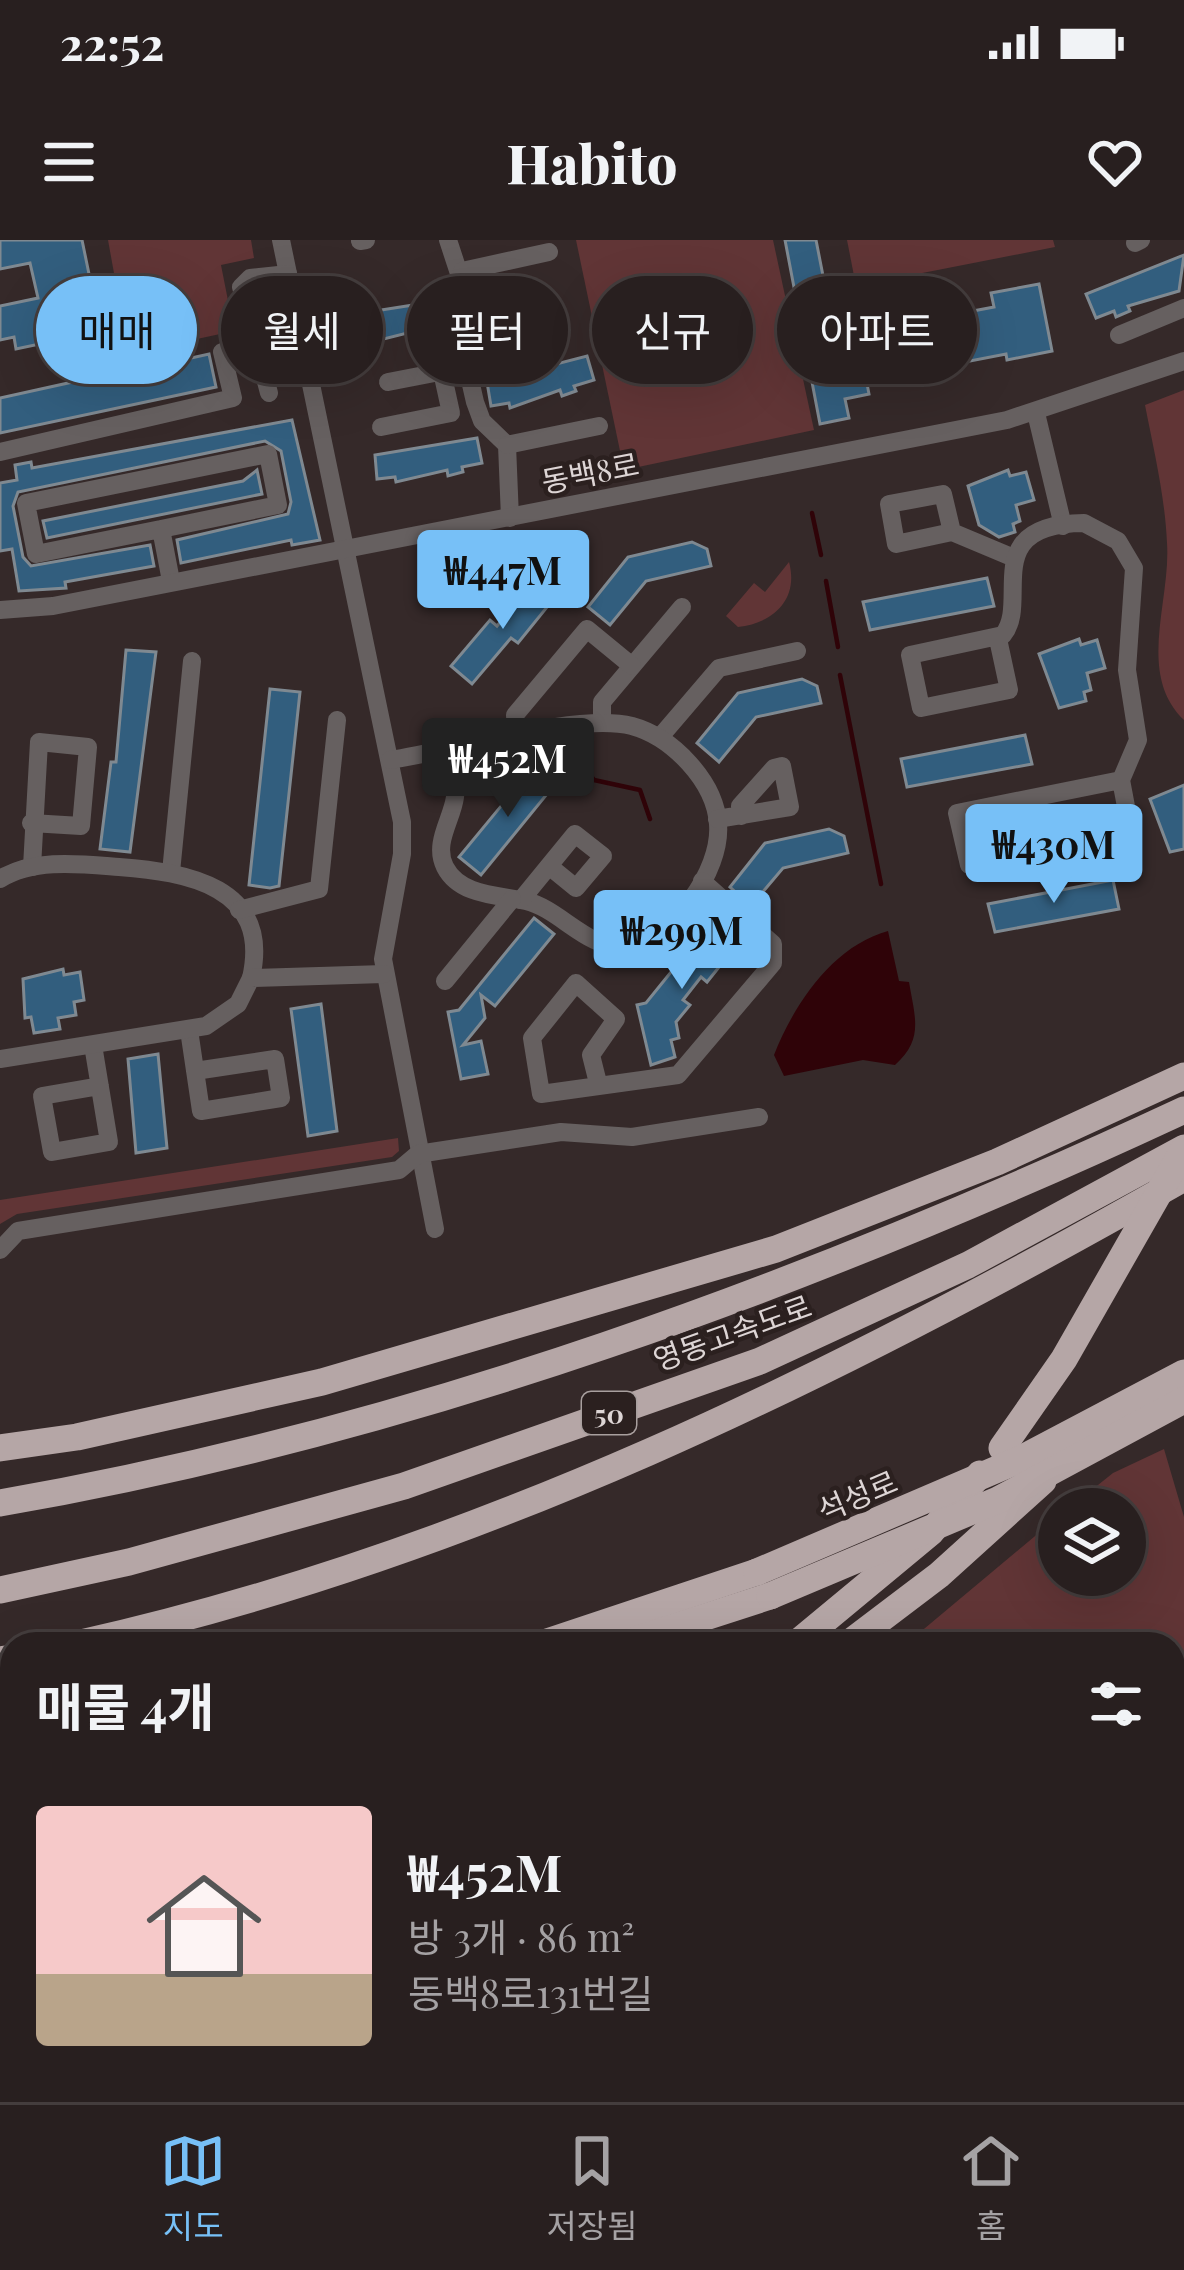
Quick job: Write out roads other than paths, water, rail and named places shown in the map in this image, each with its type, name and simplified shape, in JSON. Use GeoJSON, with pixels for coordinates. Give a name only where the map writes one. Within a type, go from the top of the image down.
{"type":"FeatureCollection","features":[{"type":"Feature","properties":{"kind":"highway","name":"영동고속도로"},"geometry":{"type":"LineString","coordinates":[[0,1448],[322,1382],[776,1250],[998,1162],[1184,1076]]}},
{"type":"Feature","properties":{"kind":"highway","name":"영동고속도로"},"geometry":{"type":"LineString","coordinates":[[0,1503],[122,1482],[377,1418],[540,1367],[726,1305],[948,1219],[1184,1110]]}},
{"type":"Feature","properties":{"kind":"highway","name":"영동고속도로"},"geometry":{"type":"LineString","coordinates":[[0,1590],[129,1562],[404,1486],[760,1361],[968,1265],[1184,1149]]}},
{"type":"Feature","properties":{"kind":"highway"},"geometry":{"type":"LineString","coordinates":[[810,1632],[931,1532],[1002,1448],[1064,1359],[1184,1149]]}},
{"type":"Feature","properties":{"kind":"highway","name":"50"},"geometry":{"type":"LineString","coordinates":[[123,1632],[272,1593],[423,1544],[802,1386],[1184,1178]]}},
{"type":"Feature","properties":{"kind":"highway"},"geometry":{"type":"LineString","coordinates":[[864,1632],[939,1575],[1184,1358]]}},
{"type":"Feature","properties":{"kind":"highway","name":"석성로"},"geometry":{"type":"LineString","coordinates":[[585,1632],[763,1584],[1021,1459],[1184,1373]]}},
{"type":"Feature","properties":{"kind":"highway"},"geometry":{"type":"LineString","coordinates":[[650,1632],[763,1584],[998,1500],[1184,1400]]}},
{"type":"Feature","properties":{"kind":"street"},"geometry":{"type":"LineString","coordinates":[[281,240],[403,837],[384,974],[435,1229]]}},
{"type":"Feature","properties":{"kind":"street"},"geometry":{"type":"LineString","coordinates":[[448,240],[463,276]]}},
{"type":"Feature","properties":{"kind":"street"},"geometry":{"type":"LineString","coordinates":[[462,272],[549,253]]}},
{"type":"Feature","properties":{"kind":"street"},"geometry":{"type":"LineString","coordinates":[[269,276],[288,274]]}},
{"type":"Feature","properties":{"kind":"street"},"geometry":{"type":"LineString","coordinates":[[1119,335],[1184,308]]}},
{"type":"Feature","properties":{"kind":"street","name":"동백8로"},"geometry":{"type":"LineString","coordinates":[[0,610],[52,606],[347,550],[1036,412],[1184,361]]}},
{"type":"Feature","properties":{"kind":"street"},"geometry":{"type":"LineString","coordinates":[[388,382],[407,378]]}},
{"type":"Feature","properties":{"kind":"street"},"geometry":{"type":"LineString","coordinates":[[0,452],[233,398],[230,384]]}},
{"type":"Feature","properties":{"kind":"street"},"geometry":{"type":"LineString","coordinates":[[266,384],[268,393]]}},
{"type":"Feature","properties":{"kind":"street"},"geometry":{"type":"LineString","coordinates":[[381,427],[451,413],[445,384]]}},
{"type":"Feature","properties":{"kind":"street"},"geometry":{"type":"LineString","coordinates":[[472,384],[480,416],[507,445],[510,518]]}},
{"type":"Feature","properties":{"kind":"street"},"geometry":{"type":"LineString","coordinates":[[1036,412],[1063,526]]}},
{"type":"Feature","properties":{"kind":"street"},"geometry":{"type":"LineString","coordinates":[[507,445],[599,426]]}},
{"type":"Feature","properties":{"kind":"street"},"geometry":{"type":"LineString","coordinates":[[268,454],[278,505],[161,529],[36,554],[26,503],[268,454]]}},
{"type":"Feature","properties":{"kind":"street"},"geometry":{"type":"LineString","coordinates":[[998,639],[1009,691],[921,707],[910,655],[998,639],[1012,619],[1009,583],[1014,558],[1027,542],[1063,526],[1084,523],[1100,528],[1125,549],[1134,568],[1127,659],[1138,740],[1121,780],[1131,833],[969,865],[957,813],[1121,780]]}},
{"type":"Feature","properties":{"kind":"street"},"geometry":{"type":"LineString","coordinates":[[161,529],[171,581]]}},
{"type":"Feature","properties":{"kind":"street"},"geometry":{"type":"LineString","coordinates":[[952,532],[1014,558]]}},
{"type":"Feature","properties":{"kind":"street"},"geometry":{"type":"LineString","coordinates":[[602,723],[602,702],[682,607]]}},
{"type":"Feature","properties":{"kind":"street"},"geometry":{"type":"LineString","coordinates":[[516,737],[514,715],[586,629],[632,666]]}},
{"type":"Feature","properties":{"kind":"street"},"geometry":{"type":"LineString","coordinates":[[660,737],[719,668],[797,652]]}},
{"type":"Feature","properties":{"kind":"street"},"geometry":{"type":"LineString","coordinates":[[171,872],[192,661]]}},
{"type":"Feature","properties":{"kind":"street"},"geometry":{"type":"LineString","coordinates":[[239,910],[319,889],[337,720]]}},
{"type":"Feature","properties":{"kind":"street"},"geometry":{"type":"LineString","coordinates":[[390,760],[602,723],[660,737],[693,769],[717,819],[717,841],[701,880],[670,921],[625,946],[609,945],[516,900],[461,884],[444,864],[442,842],[455,800],[455,751]]}},
{"type":"Feature","properties":{"kind":"street"},"geometry":{"type":"LineString","coordinates":[[31,823],[81,826],[88,747],[39,742],[31,823],[32,867]]}},
{"type":"Feature","properties":{"kind":"street"},"geometry":{"type":"LineString","coordinates":[[717,819],[741,816]]}},
{"type":"Feature","properties":{"kind":"street"},"geometry":{"type":"LineString","coordinates":[[0,880],[32,867],[84,864],[171,872],[209,882],[239,910],[254,949],[251,978],[227,1015],[189,1030],[0,1059]]}},
{"type":"Feature","properties":{"kind":"street"},"geometry":{"type":"LineString","coordinates":[[445,981],[549,866]]}},
{"type":"Feature","properties":{"kind":"street"},"geometry":{"type":"LineString","coordinates":[[598,1083],[591,1055],[616,1019],[576,983],[532,1038],[541,1094],[678,1075],[773,963],[773,944],[701,880]]}},
{"type":"Feature","properties":{"kind":"street"},"geometry":{"type":"LineString","coordinates":[[251,978],[384,974]]}},
{"type":"Feature","properties":{"kind":"street"},"geometry":{"type":"LineString","coordinates":[[189,1030],[195,1071],[201,1111],[281,1098],[275,1059],[195,1071]]}},
{"type":"Feature","properties":{"kind":"street"},"geometry":{"type":"LineString","coordinates":[[93,1045],[110,1142],[52,1152],[42,1096],[100,1086]]}},
{"type":"Feature","properties":{"kind":"street"},"geometry":{"type":"LineString","coordinates":[[0,1250],[18,1231],[399,1170],[418,1154],[561,1132],[632,1137],[759,1118]]}},
{"type":"Feature","properties":{"kind":"waterway"},"geometry":{"type":"LineString","coordinates":[[812,513],[821,555]]}},
{"type":"Feature","properties":{"kind":"waterway"},"geometry":{"type":"LineString","coordinates":[[826,581],[838,647]]}},
{"type":"Feature","properties":{"kind":"waterway"},"geometry":{"type":"LineString","coordinates":[[840,675],[881,884]]}},
{"type":"Feature","properties":{"kind":"waterway"},"geometry":{"type":"LineString","coordinates":[[506,761],[536,752],[575,756],[594,780],[640,790],[650,819]]}}]}
